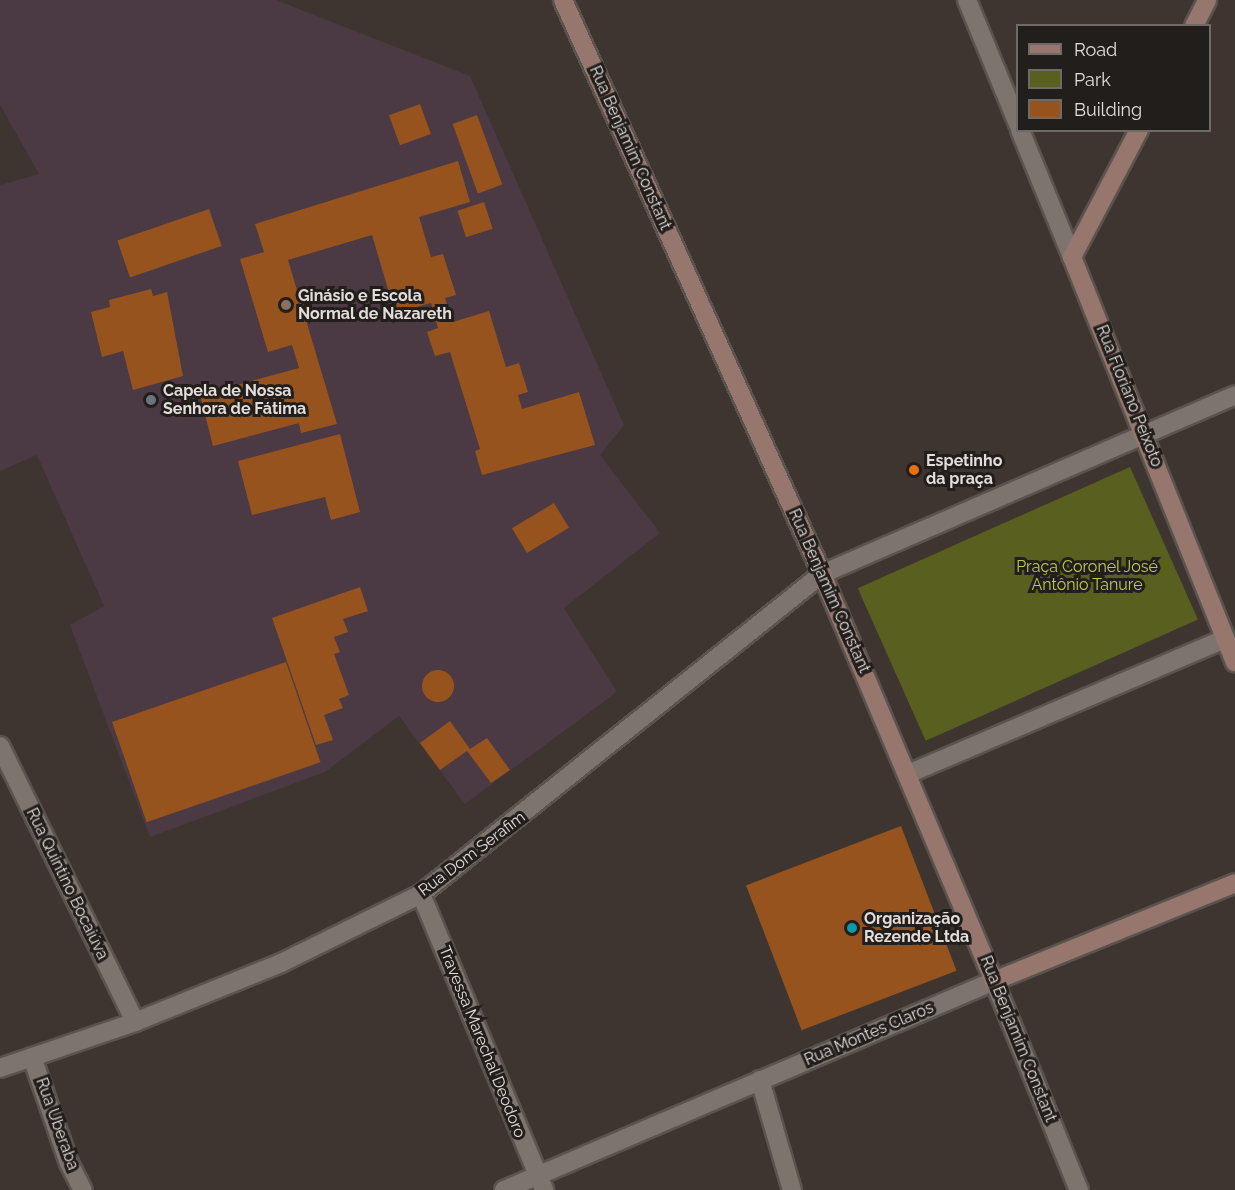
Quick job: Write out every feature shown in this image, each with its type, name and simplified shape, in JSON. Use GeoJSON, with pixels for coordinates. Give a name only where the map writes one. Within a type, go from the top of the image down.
{"type":"FeatureCollection","features":[{"type":"Feature","properties":{"kind":"street","name":"Rua Benjamim Constant"},"geometry":{"type":"LineString","coordinates":[[563,0],[822,574],[908,774],[1079,1190]]}},
{"type":"Feature","properties":{"kind":"street"},"geometry":{"type":"LineString","coordinates":[[966,0],[1016,122]]}},
{"type":"Feature","properties":{"kind":"street"},"geometry":{"type":"LineString","coordinates":[[1195,24],[1207,0]]}},
{"type":"Feature","properties":{"kind":"street","name":"Rua Floriano Peixoto"},"geometry":{"type":"LineString","coordinates":[[1021,132],[1147,437],[1235,663]]}},
{"type":"Feature","properties":{"kind":"street"},"geometry":{"type":"LineString","coordinates":[[1072,257],[1137,132]]}},
{"type":"Feature","properties":{"kind":"street"},"geometry":{"type":"LineString","coordinates":[[822,574],[1147,437],[1235,395]]}},
{"type":"Feature","properties":{"kind":"street","name":"Rua Dom Serafim"},"geometry":{"type":"LineString","coordinates":[[0,1068],[135,1023],[281,963],[421,894],[822,574]]}},
{"type":"Feature","properties":{"kind":"street"},"geometry":{"type":"LineString","coordinates":[[908,774],[1225,639]]}},
{"type":"Feature","properties":{"kind":"street","name":"Rua Quintino Bocaiúva"},"geometry":{"type":"LineString","coordinates":[[0,746],[135,1023]]}},
{"type":"Feature","properties":{"kind":"street","name":"Rua Montes Claros"},"geometry":{"type":"LineString","coordinates":[[504,1190],[540,1183],[760,1080],[994,981],[1235,883]]}},
{"type":"Feature","properties":{"kind":"street","name":"Travessa Marechal Deodoro"},"geometry":{"type":"LineString","coordinates":[[421,894],[540,1183]]}},
{"type":"Feature","properties":{"kind":"street","name":"Rua Uberaba"},"geometry":{"type":"LineString","coordinates":[[32,1057],[69,1163],[83,1190]]}},
{"type":"Feature","properties":{"kind":"street"},"geometry":{"type":"LineString","coordinates":[[760,1080],[792,1190]]}},
{"type":"Feature","properties":{"kind":"shaded area","name":"Ginásio e Escola Normal de Nazareth"},"geometry":{"type":"Polygon","coordinates":[[[0,0],[276,0],[470,76],[624,425],[600,455],[660,533],[564,608],[617,692],[465,804],[399,716],[325,772],[150,837],[70,625],[104,606],[37,455],[0,471],[0,185],[39,174],[0,105],[0,0]]]}},
{"type":"Feature","properties":{"kind":"green space","name":"Praça Coronel José Antônio Tanure"},"geometry":{"type":"Polygon","coordinates":[[[1130,467],[1198,620],[926,741],[858,588],[1130,467]]]}},
{"type":"Feature","properties":{"kind":"building"},"geometry":{"type":"Polygon","coordinates":[[[420,104],[431,134],[400,145],[389,115],[420,104]]]}},
{"type":"Feature","properties":{"kind":"building"},"geometry":{"type":"Polygon","coordinates":[[[477,115],[502,185],[478,193],[453,124],[477,115]]]}},
{"type":"Feature","properties":{"kind":"building"},"geometry":{"type":"Polygon","coordinates":[[[458,161],[470,202],[419,217],[431,257],[443,254],[456,295],[445,298],[453,322],[489,311],[506,367],[519,363],[528,392],[518,395],[522,409],[579,392],[595,445],[482,475],[475,451],[480,449],[450,352],[435,356],[427,332],[438,328],[431,303],[395,313],[372,235],[288,260],[337,424],[301,433],[299,423],[213,446],[200,395],[299,368],[292,345],[268,352],[240,259],[264,252],[255,224],[458,161]]]}},
{"type":"Feature","properties":{"kind":"building"},"geometry":{"type":"Polygon","coordinates":[[[484,202],[493,229],[466,237],[457,211],[484,202]]]}},
{"type":"Feature","properties":{"kind":"building"},"geometry":{"type":"Polygon","coordinates":[[[209,209],[222,246],[130,277],[117,241],[209,209]]]}},
{"type":"Feature","properties":{"kind":"building"},"geometry":{"type":"Polygon","coordinates":[[[151,289],[153,296],[167,292],[183,376],[133,390],[123,351],[102,357],[91,312],[110,307],[109,300],[151,289]]]}},
{"type":"Feature","properties":{"kind":"building"},"geometry":{"type":"Polygon","coordinates":[[[340,434],[360,512],[331,520],[325,497],[252,515],[238,461],[340,434]]]}},
{"type":"Feature","properties":{"kind":"building"},"geometry":{"type":"Polygon","coordinates":[[[554,503],[569,528],[527,553],[512,528],[554,503]]]}},
{"type":"Feature","properties":{"kind":"building"},"geometry":{"type":"Polygon","coordinates":[[[360,587],[368,611],[343,619],[348,632],[334,637],[340,652],[334,654],[349,695],[339,699],[343,708],[324,715],[333,740],[316,745],[272,618],[360,587]]]}},
{"type":"Feature","properties":{"kind":"building"},"geometry":{"type":"Polygon","coordinates":[[[286,662],[321,762],[147,822],[112,722],[286,662]]]}},
{"type":"Feature","properties":{"kind":"building"},"geometry":{"type":"Polygon","coordinates":[[[438,670],[449,675],[454,686],[449,697],[438,702],[427,697],[422,686],[427,675],[438,670]]]}},
{"type":"Feature","properties":{"kind":"building"},"geometry":{"type":"Polygon","coordinates":[[[450,721],[470,749],[487,738],[510,770],[491,783],[467,751],[440,770],[420,743],[450,721]]]}},
{"type":"Feature","properties":{"kind":"building","name":"Organização Rezende Ltda"},"geometry":{"type":"Polygon","coordinates":[[[901,826],[957,971],[802,1030],[746,885],[901,826]]]}},
{"type":"Feature","properties":{"kind":"place","name":"Ginásio e Escola Normal de Nazareth"},"geometry":{"type":"Point","coordinates":[286,305]}},
{"type":"Feature","properties":{"kind":"place","name":"Capela de Nossa Senhora de Fátima"},"geometry":{"type":"Point","coordinates":[151,400]}},
{"type":"Feature","properties":{"kind":"place","name":"Espetinho da praça"},"geometry":{"type":"Point","coordinates":[914,470]}},
{"type":"Feature","properties":{"kind":"place","name":"Organização Rezende Ltda"},"geometry":{"type":"Point","coordinates":[852,928]}}]}
